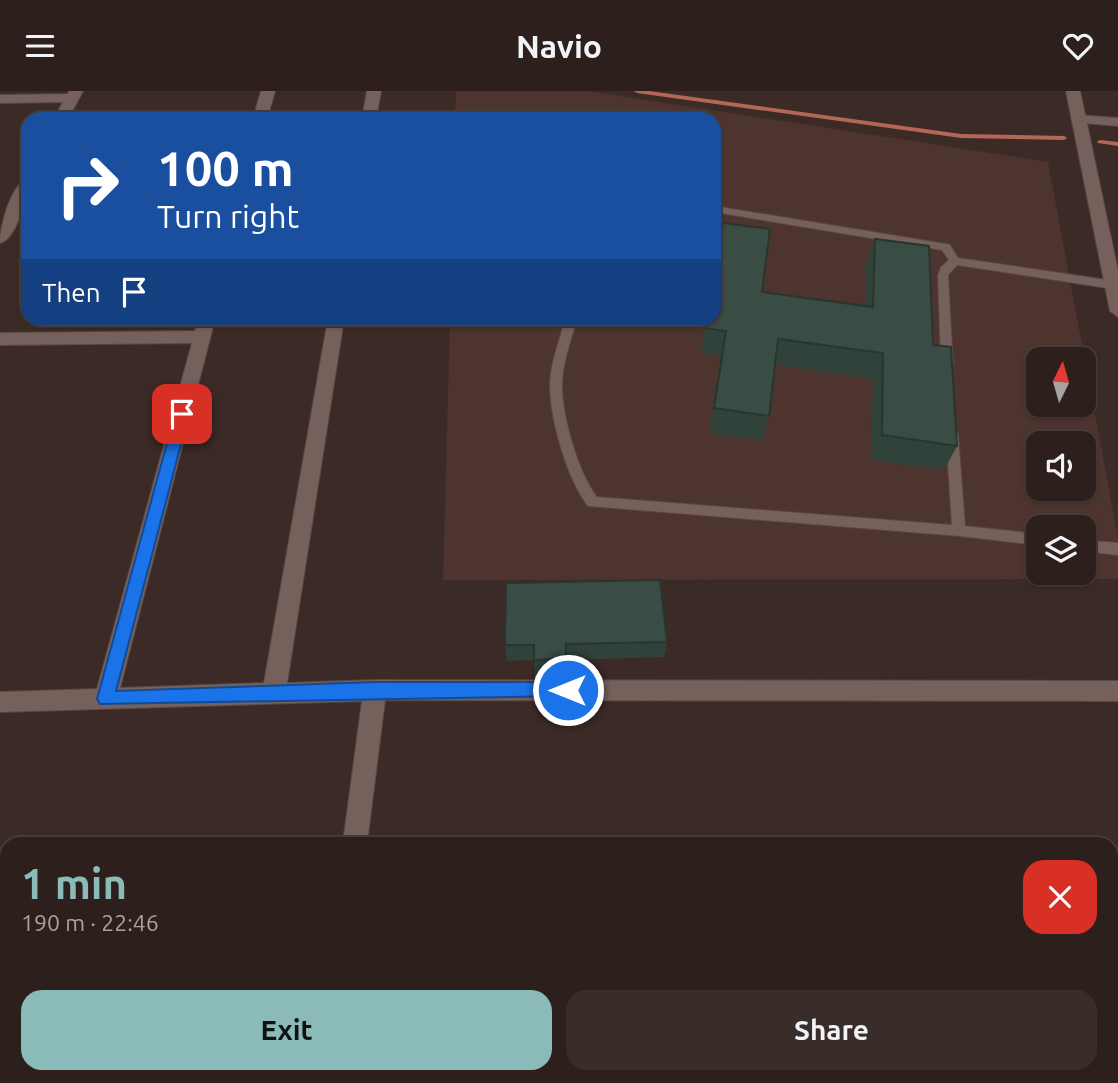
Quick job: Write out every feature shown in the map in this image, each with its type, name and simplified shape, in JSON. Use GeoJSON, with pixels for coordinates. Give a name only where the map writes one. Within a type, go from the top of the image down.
{"type":"FeatureCollection","features":[{"type":"Feature","properties":{"kind":"street"},"geometry":{"type":"LineString","coordinates":[[262,112],[268,91]]}},
{"type":"Feature","properties":{"kind":"street"},"geometry":{"type":"LineString","coordinates":[[370,112],[374,91]]}},
{"type":"Feature","properties":{"kind":"street"},"geometry":{"type":"LineString","coordinates":[[1073,91],[1118,310]]}},
{"type":"Feature","properties":{"kind":"street"},"geometry":{"type":"LineString","coordinates":[[0,99],[73,95],[64,112]]}},
{"type":"Feature","properties":{"kind":"street"},"geometry":{"type":"LineString","coordinates":[[1078,119],[1118,122]]}},
{"type":"Feature","properties":{"kind":"street"},"geometry":{"type":"LineString","coordinates":[[0,238],[21,197]]}},
{"type":"Feature","properties":{"kind":"street"},"geometry":{"type":"LineString","coordinates":[[274,693],[335,326]]}},
{"type":"Feature","properties":{"kind":"street"},"geometry":{"type":"LineString","coordinates":[[0,338],[205,328],[106,699]]}},
{"type":"Feature","properties":{"kind":"street"},"geometry":{"type":"LineString","coordinates":[[356,837],[375,690]]}},
{"type":"Feature","properties":{"kind":"street"},"geometry":{"type":"LineString","coordinates":[[0,702],[375,690],[1118,691]]}},
{"type":"Feature","properties":{"kind":"lane"},"geometry":{"type":"LineString","coordinates":[[721,210],[946,247],[955,261]]}},
{"type":"Feature","properties":{"kind":"lane"},"geometry":{"type":"LineString","coordinates":[[948,373],[943,275],[945,269],[955,261],[1114,285]]}},
{"type":"Feature","properties":{"kind":"lane"},"geometry":{"type":"LineString","coordinates":[[569,326],[558,370],[556,393],[582,487],[593,502],[959,530],[1026,538]]}},
{"type":"Feature","properties":{"kind":"lane"},"geometry":{"type":"LineString","coordinates":[[951,426],[959,530]]}},
{"type":"Feature","properties":{"kind":"lane"},"geometry":{"type":"LineString","coordinates":[[1096,546],[1118,549]]}},
{"type":"Feature","properties":{"kind":"shaded area"},"geometry":{"type":"Polygon","coordinates":[[[456,91],[588,91],[1048,162],[1082,347],[1026,347],[1026,417],[1095,417],[1118,538],[1118,579],[1096,579],[1096,515],[1026,515],[1026,579],[443,580],[450,326],[721,326],[721,112],[455,112],[456,91]]]}},
{"type":"Feature","properties":{"kind":"building"},"geometry":{"type":"Polygon","coordinates":[[[723,223],[770,229],[762,292],[873,307],[875,239],[929,246],[933,345],[951,347],[957,446],[882,435],[883,353],[778,339],[769,416],[714,408],[726,331],[705,328],[721,326],[723,223]]]}},
{"type":"Feature","properties":{"kind":"building"},"geometry":{"type":"Polygon","coordinates":[[[660,580],[667,642],[566,644],[566,659],[534,660],[534,645],[505,645],[506,583],[660,580]]]}},
{"type":"Feature","properties":{"kind":"waterway"},"geometry":{"type":"LineString","coordinates":[[637,91],[961,136],[1064,138]]}},
{"type":"Feature","properties":{"kind":"waterway"},"geometry":{"type":"LineString","coordinates":[[1100,142],[1118,144]]}},
{"type":"Feature","properties":{"kind":"route"},"geometry":{"type":"LineString","coordinates":[[182,414],[106,699],[375,690],[568,690]]}}]}
